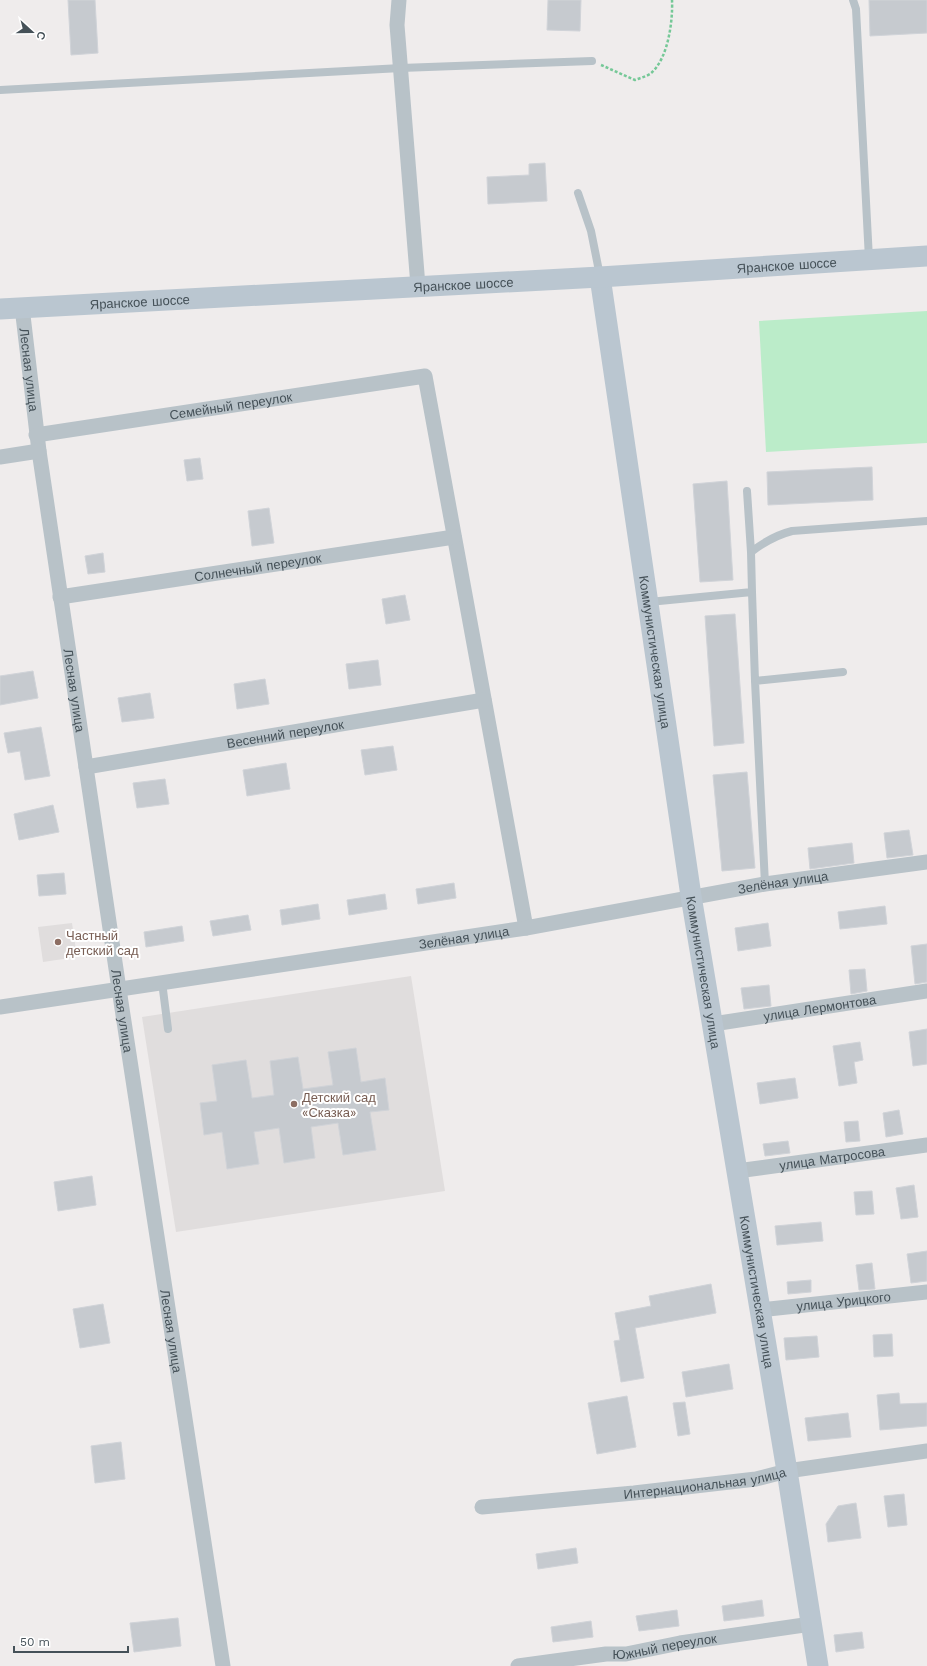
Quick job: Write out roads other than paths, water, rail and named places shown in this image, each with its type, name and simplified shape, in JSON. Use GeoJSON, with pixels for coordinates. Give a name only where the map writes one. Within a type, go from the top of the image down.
{"type":"FeatureCollection","features":[{"type":"Feature","properties":{"kind":"street"},"geometry":{"type":"LineString","coordinates":[[398,0],[397,25],[418,286]]}},
{"type":"Feature","properties":{"kind":"street","name":"Яранское шоссе"},"geometry":{"type":"LineString","coordinates":[[0,309],[600,277],[927,256]]}},
{"type":"Feature","properties":{"kind":"street","name":"Коммунистическая улица"},"geometry":{"type":"LineString","coordinates":[[600,277],[691,896],[818,1666]]}},
{"type":"Feature","properties":{"kind":"street","name":"Лесная улица"},"geometry":{"type":"LineString","coordinates":[[22,307],[36,434],[60,597],[223,1666]]}},
{"type":"Feature","properties":{"kind":"street","name":"Семейный переулок"},"geometry":{"type":"LineString","coordinates":[[36,434],[425,376],[454,536]]}},
{"type":"Feature","properties":{"kind":"street"},"geometry":{"type":"LineString","coordinates":[[0,457],[39,451]]}},
{"type":"Feature","properties":{"kind":"street"},"geometry":{"type":"LineString","coordinates":[[454,536],[526,928]]}},
{"type":"Feature","properties":{"kind":"street","name":"Солнечный переулок"},"geometry":{"type":"LineString","coordinates":[[60,597],[454,536]]}},
{"type":"Feature","properties":{"kind":"street","name":"Весенний переулок"},"geometry":{"type":"LineString","coordinates":[[86,767],[484,700]]}},
{"type":"Feature","properties":{"kind":"street","name":"Зелёная улица"},"geometry":{"type":"LineString","coordinates":[[0,1007],[526,928],[691,896],[765,884],[927,862]]}},
{"type":"Feature","properties":{"kind":"street","name":"улица Лермонтова"},"geometry":{"type":"LineString","coordinates":[[713,1024],[927,991]]}},
{"type":"Feature","properties":{"kind":"street","name":"улица Матросова"},"geometry":{"type":"LineString","coordinates":[[737,1171],[927,1145]]}},
{"type":"Feature","properties":{"kind":"street","name":"улица Урицкого"},"geometry":{"type":"LineString","coordinates":[[760,1310],[927,1292]]}},
{"type":"Feature","properties":{"kind":"street","name":"Интернациональная улица"},"geometry":{"type":"LineString","coordinates":[[482,1507],[634,1493],[749,1480],[787,1471],[927,1451]]}},
{"type":"Feature","properties":{"kind":"street","name":"Южный переулок"},"geometry":{"type":"LineString","coordinates":[[518,1666],[606,1654],[626,1654],[680,1643],[810,1624]]}},
{"type":"Feature","properties":{"kind":"lane"},"geometry":{"type":"LineString","coordinates":[[854,0],[870,260]]}},
{"type":"Feature","properties":{"kind":"lane"},"geometry":{"type":"LineString","coordinates":[[0,90],[401,68],[592,61]]}},
{"type":"Feature","properties":{"kind":"lane"},"geometry":{"type":"LineString","coordinates":[[578,193],[591,231],[600,277]]}},
{"type":"Feature","properties":{"kind":"lane"},"geometry":{"type":"LineString","coordinates":[[747,491],[751,552],[755,681],[765,884]]}},
{"type":"Feature","properties":{"kind":"lane"},"geometry":{"type":"LineString","coordinates":[[751,552],[778,534],[792,531],[927,521]]}},
{"type":"Feature","properties":{"kind":"lane"},"geometry":{"type":"LineString","coordinates":[[648,602],[752,592]]}},
{"type":"Feature","properties":{"kind":"lane"},"geometry":{"type":"LineString","coordinates":[[755,681],[843,672]]}},
{"type":"Feature","properties":{"kind":"lane"},"geometry":{"type":"LineString","coordinates":[[162,982],[168,1029]]}},
{"type":"Feature","properties":{"kind":"place","name":"Частный детский сад"},"geometry":{"type":"Point","coordinates":[58,942]}},
{"type":"Feature","properties":{"kind":"place","name":"Детский сад «Сказка»"},"geometry":{"type":"Point","coordinates":[294,1104]}}]}
